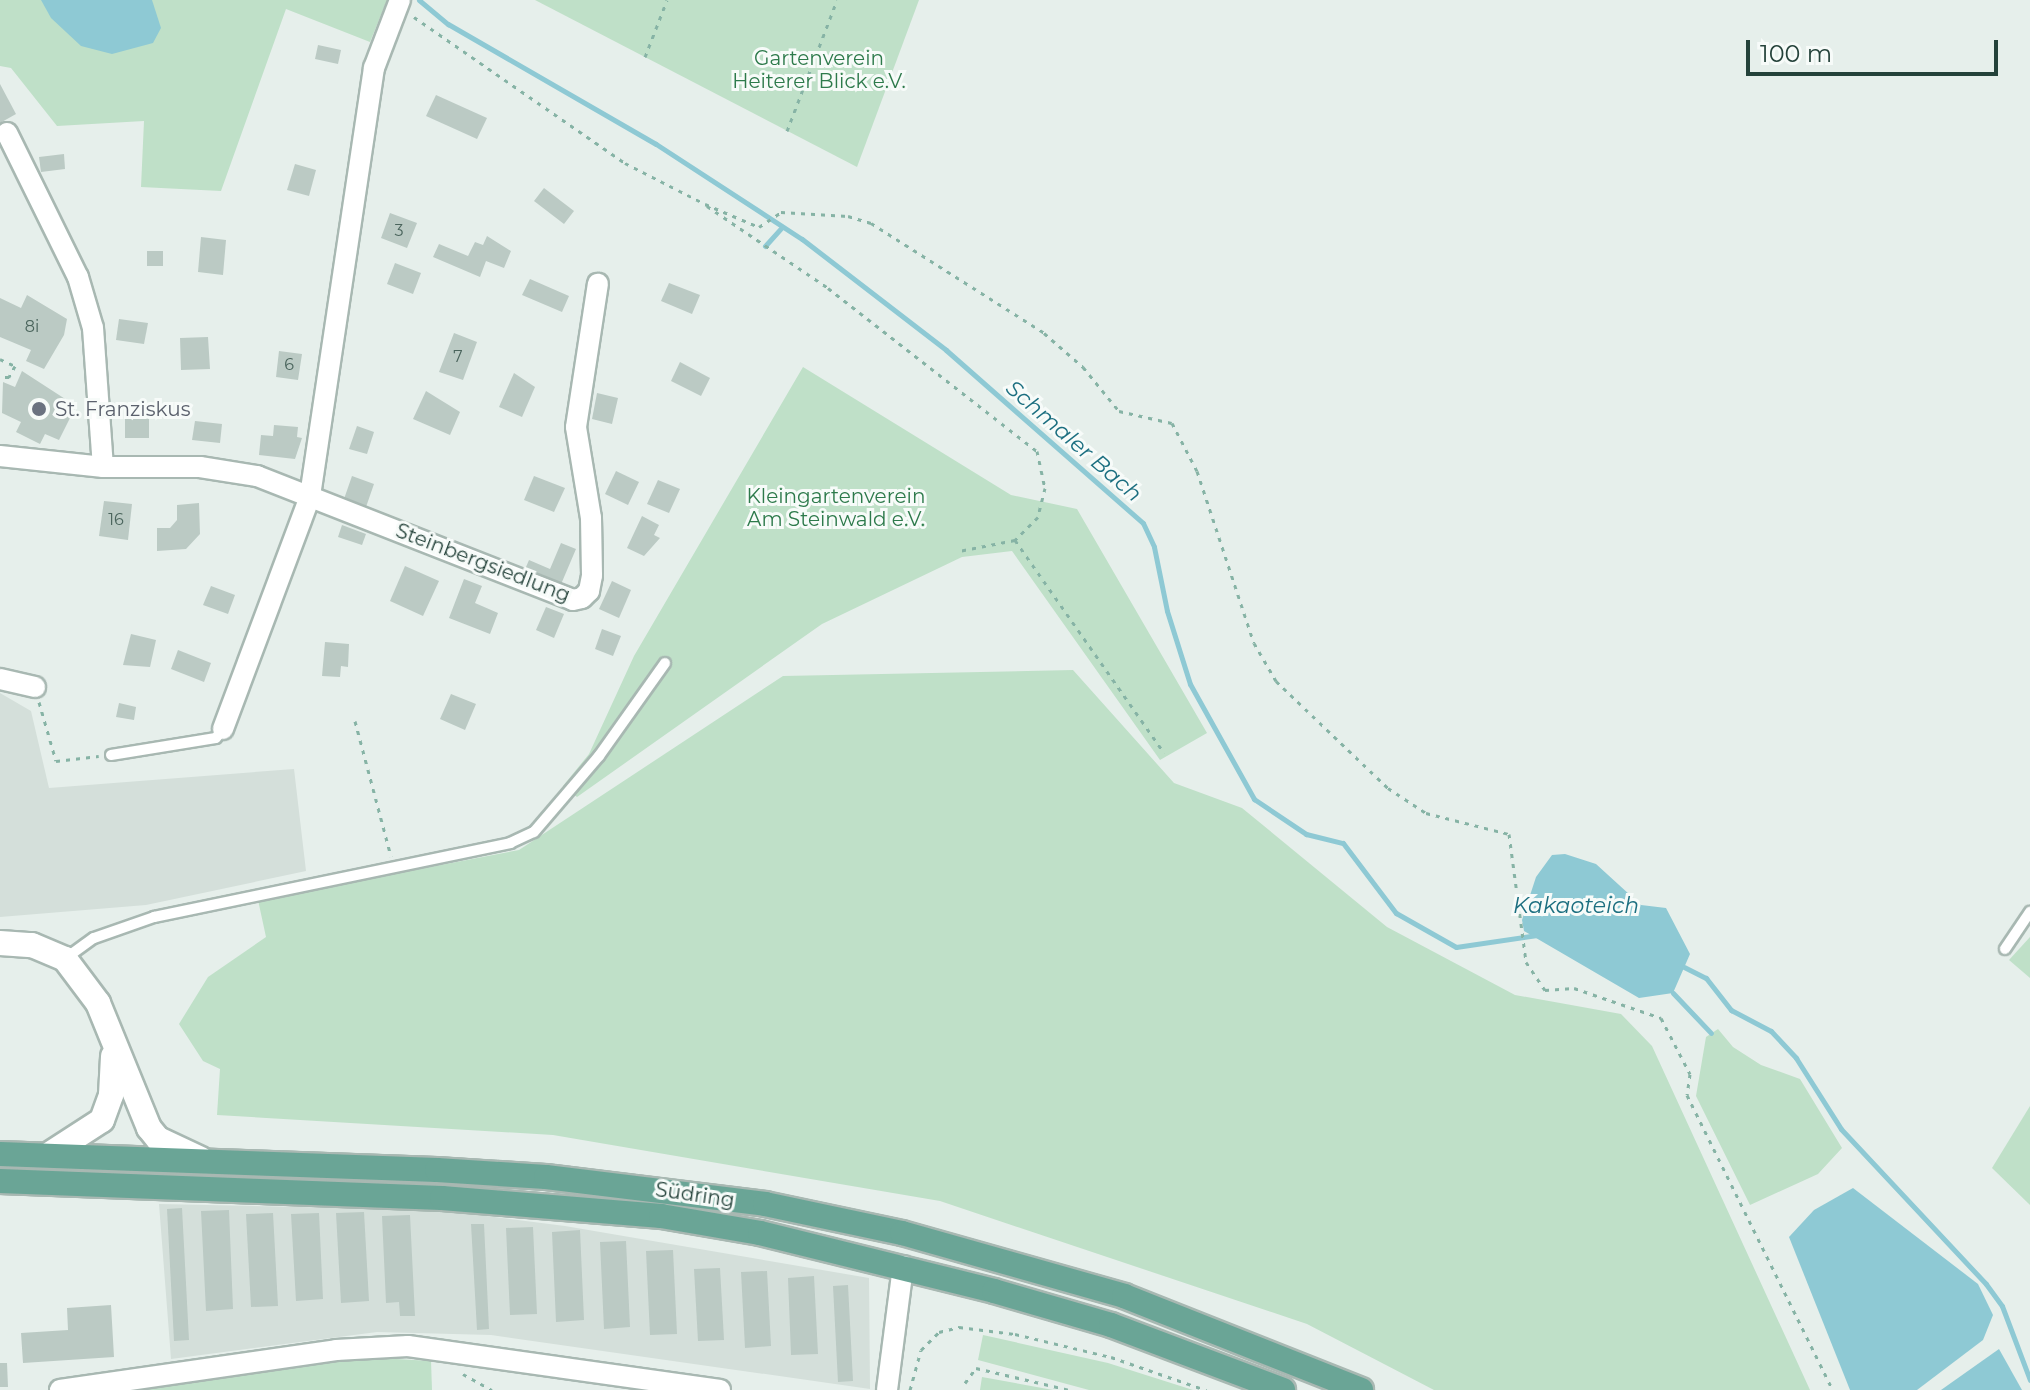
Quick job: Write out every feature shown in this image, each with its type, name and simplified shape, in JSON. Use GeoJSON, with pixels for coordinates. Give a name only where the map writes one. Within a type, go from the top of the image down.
{"type":"FeatureCollection","features":[{"type":"Feature","properties":{"kind":"main road"},"geometry":{"type":"LineString","coordinates":[[0,943],[32,945],[65,959],[98,1003],[149,1128],[169,1145],[201,1159]]}},
{"type":"Feature","properties":{"kind":"main road"},"geometry":{"type":"LineString","coordinates":[[48,1155],[102,1120],[111,1095],[110,1033]]}},
{"type":"Feature","properties":{"kind":"main road","name":"Südring"},"geometry":{"type":"LineString","coordinates":[[0,1154],[201,1159],[546,1177],[765,1204],[902,1233],[1124,1296],[1361,1390]]}},
{"type":"Feature","properties":{"kind":"main road","name":"Südring"},"geometry":{"type":"LineString","coordinates":[[0,1181],[546,1204],[732,1228],[903,1266],[1111,1325],[1283,1390]]}},
{"type":"Feature","properties":{"kind":"street"},"geometry":{"type":"LineString","coordinates":[[223,729],[310,496],[374,68],[399,3]]}},
{"type":"Feature","properties":{"kind":"street"},"geometry":{"type":"LineString","coordinates":[[7,133],[78,277],[93,328],[103,467]]}},
{"type":"Feature","properties":{"kind":"street","name":"Steinbergsiedlung"},"geometry":{"type":"LineString","coordinates":[[0,456],[103,467],[200,467],[257,476],[573,600],[582,598],[589,591],[592,575],[591,518],[576,427],[598,284]]}},
{"type":"Feature","properties":{"kind":"street"},"geometry":{"type":"LineString","coordinates":[[0,679],[35,687]]}},
{"type":"Feature","properties":{"kind":"street"},"geometry":{"type":"LineString","coordinates":[[887,1390],[903,1266]]}},
{"type":"Feature","properties":{"kind":"street"},"geometry":{"type":"LineString","coordinates":[[60,1390],[336,1350],[408,1346],[720,1390]]}},
{"type":"Feature","properties":{"kind":"lane"},"geometry":{"type":"LineString","coordinates":[[65,959],[94,938],[154,917],[510,843],[534,832],[599,756],[665,663]]}},
{"type":"Feature","properties":{"kind":"lane"},"geometry":{"type":"LineString","coordinates":[[111,755],[216,738],[223,729]]}},
{"type":"Feature","properties":{"kind":"lane"},"geometry":{"type":"LineString","coordinates":[[2005,949],[2030,912]]}},
{"type":"Feature","properties":{"kind":"path"},"geometry":{"type":"LineString","coordinates":[[645,57],[667,0]]}},
{"type":"Feature","properties":{"kind":"path"},"geometry":{"type":"LineString","coordinates":[[787,131],[837,0]]}},
{"type":"Feature","properties":{"kind":"path"},"geometry":{"type":"LineString","coordinates":[[399,3],[625,163],[705,204],[759,227],[770,217],[848,216],[871,223],[1044,333],[1083,367],[1119,411],[1172,423],[1192,459],[1207,513],[1262,661],[1388,788],[1426,813],[1509,834],[1526,962],[1545,990],[1574,988],[1661,1018],[1680,1047],[1690,1074],[1687,1095],[1833,1390]]}},
{"type":"Feature","properties":{"kind":"path"},"geometry":{"type":"LineString","coordinates":[[705,204],[828,288],[1037,451],[1045,475],[1043,507],[1015,540],[959,551]]}},
{"type":"Feature","properties":{"kind":"path"},"geometry":{"type":"LineString","coordinates":[[0,359],[15,366],[9,377],[0,377]]}},
{"type":"Feature","properties":{"kind":"path"},"geometry":{"type":"LineString","coordinates":[[1015,540],[1164,753]]}},
{"type":"Feature","properties":{"kind":"path"},"geometry":{"type":"LineString","coordinates":[[35,687],[56,761],[111,755]]}},
{"type":"Feature","properties":{"kind":"path"},"geometry":{"type":"LineString","coordinates":[[355,721],[394,867]]}},
{"type":"Feature","properties":{"kind":"path"},"geometry":{"type":"LineString","coordinates":[[910,1390],[921,1350],[939,1332],[959,1327],[1015,1334],[1111,1357],[1206,1390]]}},
{"type":"Feature","properties":{"kind":"path"},"geometry":{"type":"LineString","coordinates":[[965,1383],[976,1368],[1070,1390]]}},
{"type":"Feature","properties":{"kind":"shaded area"},"geometry":{"type":"Polygon","coordinates":[[[0,693],[31,711],[49,788],[294,769],[306,871],[146,905],[0,917],[0,693]]]}},
{"type":"Feature","properties":{"kind":"shaded area"},"geometry":{"type":"Polygon","coordinates":[[[159,1204],[440,1210],[565,1226],[869,1278],[870,1389],[491,1335],[377,1332],[171,1359],[159,1204]]]}},
{"type":"Feature","properties":{"kind":"green space"},"geometry":{"type":"Polygon","coordinates":[[[0,0],[387,0],[370,42],[286,9],[221,191],[141,187],[144,121],[57,126],[11,68],[0,66],[0,0]]]}},
{"type":"Feature","properties":{"kind":"green space","name":"Gartenverein Heiterer Blick e.V."},"geometry":{"type":"Polygon","coordinates":[[[535,0],[919,0],[857,167],[535,0]]]}},
{"type":"Feature","properties":{"kind":"green space","name":"Kleingartenverein Am Steinwald e.V."},"geometry":{"type":"Polygon","coordinates":[[[803,367],[1011,495],[1077,509],[1207,733],[1160,760],[1012,551],[962,557],[822,624],[577,797],[563,786],[589,754],[634,656],[803,367]]]}},
{"type":"Feature","properties":{"kind":"green space"},"geometry":{"type":"Polygon","coordinates":[[[1073,670],[1174,783],[1242,808],[1387,927],[1515,995],[1621,1014],[1652,1046],[1810,1390],[1434,1390],[1307,1324],[940,1201],[553,1135],[217,1115],[220,1069],[203,1061],[179,1024],[208,977],[266,937],[258,900],[519,850],[783,676],[1073,670]]]}},
{"type":"Feature","properties":{"kind":"green space"},"geometry":{"type":"Polygon","coordinates":[[[2030,937],[2030,978],[2009,960],[2030,937]]]}},
{"type":"Feature","properties":{"kind":"green space"},"geometry":{"type":"Polygon","coordinates":[[[1718,1029],[1733,1047],[1761,1065],[1800,1079],[1842,1148],[1818,1174],[1750,1205],[1696,1096],[1706,1037],[1718,1029]]]}},
{"type":"Feature","properties":{"kind":"green space"},"geometry":{"type":"Polygon","coordinates":[[[2030,1106],[2030,1205],[1992,1168],[2030,1106]]]}},
{"type":"Feature","properties":{"kind":"green space"},"geometry":{"type":"Polygon","coordinates":[[[983,1335],[1108,1363],[1193,1390],[1089,1390],[978,1360],[983,1335]]]}},
{"type":"Feature","properties":{"kind":"green space"},"geometry":{"type":"Polygon","coordinates":[[[362,1357],[431,1361],[432,1390],[135,1390],[362,1357]]]}},
{"type":"Feature","properties":{"kind":"green space"},"geometry":{"type":"Polygon","coordinates":[[[982,1377],[1053,1390],[980,1390],[982,1377]]]}},
{"type":"Feature","properties":{"kind":"water"},"geometry":{"type":"Polygon","coordinates":[[[41,0],[152,0],[161,28],[153,43],[112,54],[81,46],[51,18],[41,0]]]}},
{"type":"Feature","properties":{"kind":"water","name":"Kakaoteich"},"geometry":{"type":"Polygon","coordinates":[[[1565,854],[1596,864],[1641,905],[1666,908],[1690,954],[1673,993],[1639,998],[1524,931],[1522,920],[1536,877],[1552,855],[1565,854]]]}},
{"type":"Feature","properties":{"kind":"water"},"geometry":{"type":"Polygon","coordinates":[[[1853,1188],[1978,1284],[1993,1315],[1983,1340],[1917,1390],[1850,1390],[1789,1237],[1814,1210],[1853,1188]]]}},
{"type":"Feature","properties":{"kind":"water"},"geometry":{"type":"Polygon","coordinates":[[[1999,1349],[2022,1390],[1941,1390],[1999,1349]]]}},
{"type":"Feature","properties":{"kind":"building"},"geometry":{"type":"Polygon","coordinates":[[[318,45],[341,50],[338,64],[315,59],[318,45]]]}},
{"type":"Feature","properties":{"kind":"building"},"geometry":{"type":"Polygon","coordinates":[[[0,84],[16,114],[0,123],[0,84]]]}},
{"type":"Feature","properties":{"kind":"building"},"geometry":{"type":"Polygon","coordinates":[[[436,95],[487,118],[477,139],[426,116],[436,95]]]}},
{"type":"Feature","properties":{"kind":"building"},"geometry":{"type":"Polygon","coordinates":[[[64,154],[65,169],[41,172],[39,157],[64,154]]]}},
{"type":"Feature","properties":{"kind":"building"},"geometry":{"type":"Polygon","coordinates":[[[295,164],[316,170],[309,196],[287,190],[295,164]]]}},
{"type":"Feature","properties":{"kind":"building"},"geometry":{"type":"Polygon","coordinates":[[[544,188],[574,211],[564,224],[534,201],[544,188]]]}},
{"type":"Feature","properties":{"kind":"building"},"geometry":{"type":"Polygon","coordinates":[[[390,213],[417,223],[407,248],[381,238],[390,213]]]}},
{"type":"Feature","properties":{"kind":"building"},"geometry":{"type":"Polygon","coordinates":[[[487,236],[511,251],[504,268],[486,261],[480,277],[433,257],[439,244],[468,256],[475,242],[483,245],[487,236]]]}},
{"type":"Feature","properties":{"kind":"building"},"geometry":{"type":"Polygon","coordinates":[[[201,237],[226,240],[223,275],[198,272],[201,237]]]}},
{"type":"Feature","properties":{"kind":"building"},"geometry":{"type":"Polygon","coordinates":[[[147,251],[163,251],[163,266],[147,266],[147,251]]]}},
{"type":"Feature","properties":{"kind":"building"},"geometry":{"type":"Polygon","coordinates":[[[395,263],[421,273],[413,294],[387,284],[395,263]]]}},
{"type":"Feature","properties":{"kind":"building"},"geometry":{"type":"Polygon","coordinates":[[[530,279],[569,296],[562,312],[522,295],[530,279]]]}},
{"type":"Feature","properties":{"kind":"building"},"geometry":{"type":"Polygon","coordinates":[[[669,283],[700,295],[692,314],[661,301],[669,283]]]}},
{"type":"Feature","properties":{"kind":"building"},"geometry":{"type":"Polygon","coordinates":[[[27,295],[67,319],[64,335],[44,369],[26,361],[31,350],[0,337],[0,298],[21,308],[27,295]]]}},
{"type":"Feature","properties":{"kind":"building"},"geometry":{"type":"Polygon","coordinates":[[[119,319],[148,323],[144,344],[116,340],[119,319]]]}},
{"type":"Feature","properties":{"kind":"building"},"geometry":{"type":"Polygon","coordinates":[[[454,333],[477,342],[463,380],[439,372],[454,333]]]}},
{"type":"Feature","properties":{"kind":"building"},"geometry":{"type":"Polygon","coordinates":[[[208,337],[210,369],[181,370],[180,338],[208,337]]]}},
{"type":"Feature","properties":{"kind":"building"},"geometry":{"type":"Polygon","coordinates":[[[279,351],[302,354],[298,380],[276,377],[279,351]]]}},
{"type":"Feature","properties":{"kind":"building"},"geometry":{"type":"Polygon","coordinates":[[[680,362],[710,378],[701,396],[671,381],[680,362]]]}},
{"type":"Feature","properties":{"kind":"building","name":"St. Franziskus"},"geometry":{"type":"Polygon","coordinates":[[[22,371],[76,406],[59,440],[45,434],[40,444],[16,432],[21,422],[2,413],[3,382],[15,387],[22,371]]]}},
{"type":"Feature","properties":{"kind":"building"},"geometry":{"type":"Polygon","coordinates":[[[514,373],[535,387],[522,417],[499,407],[514,373]]]}},
{"type":"Feature","properties":{"kind":"building"},"geometry":{"type":"Polygon","coordinates":[[[426,391],[460,412],[450,435],[413,419],[426,391]]]}},
{"type":"Feature","properties":{"kind":"building"},"geometry":{"type":"Polygon","coordinates":[[[597,393],[618,398],[612,424],[592,419],[597,393]]]}},
{"type":"Feature","properties":{"kind":"building"},"geometry":{"type":"Polygon","coordinates":[[[125,416],[149,416],[149,438],[125,438],[125,416]]]}},
{"type":"Feature","properties":{"kind":"building"},"geometry":{"type":"Polygon","coordinates":[[[195,421],[222,424],[220,443],[192,440],[195,421]]]}},
{"type":"Feature","properties":{"kind":"building"},"geometry":{"type":"Polygon","coordinates":[[[274,425],[298,427],[297,437],[302,438],[295,459],[259,455],[261,435],[273,436],[274,425]]]}},
{"type":"Feature","properties":{"kind":"building"},"geometry":{"type":"Polygon","coordinates":[[[357,426],[374,432],[367,454],[349,449],[357,426]]]}},
{"type":"Feature","properties":{"kind":"building"},"geometry":{"type":"Polygon","coordinates":[[[616,471],[639,482],[628,505],[605,494],[616,471]]]}},
{"type":"Feature","properties":{"kind":"building"},"geometry":{"type":"Polygon","coordinates":[[[352,476],[374,484],[366,507],[344,499],[352,476]]]}},
{"type":"Feature","properties":{"kind":"building"},"geometry":{"type":"Polygon","coordinates":[[[534,476],[565,488],[554,512],[524,500],[534,476]]]}},
{"type":"Feature","properties":{"kind":"building"},"geometry":{"type":"Polygon","coordinates":[[[658,480],[680,489],[669,513],[647,504],[658,480]]]}},
{"type":"Feature","properties":{"kind":"building"},"geometry":{"type":"Polygon","coordinates":[[[104,501],[132,504],[128,540],[99,536],[104,501]]]}},
{"type":"Feature","properties":{"kind":"building"},"geometry":{"type":"Polygon","coordinates":[[[199,503],[200,534],[186,549],[157,551],[157,528],[170,528],[177,520],[177,505],[199,503]]]}},
{"type":"Feature","properties":{"kind":"building"},"geometry":{"type":"Polygon","coordinates":[[[642,516],[659,525],[654,535],[660,538],[644,556],[627,548],[642,516]]]}},
{"type":"Feature","properties":{"kind":"building"},"geometry":{"type":"Polygon","coordinates":[[[342,525],[366,534],[362,545],[338,537],[342,525]]]}},
{"type":"Feature","properties":{"kind":"building"},"geometry":{"type":"Polygon","coordinates":[[[561,543],[576,549],[559,589],[523,574],[529,560],[550,569],[561,543]]]}},
{"type":"Feature","properties":{"kind":"building"},"geometry":{"type":"Polygon","coordinates":[[[405,566],[439,581],[423,616],[390,601],[405,566]]]}},
{"type":"Feature","properties":{"kind":"building"},"geometry":{"type":"Polygon","coordinates":[[[464,579],[482,586],[475,603],[498,613],[490,634],[449,618],[464,579]]]}},
{"type":"Feature","properties":{"kind":"building"},"geometry":{"type":"Polygon","coordinates":[[[612,581],[631,590],[619,618],[599,609],[612,581]]]}},
{"type":"Feature","properties":{"kind":"building"},"geometry":{"type":"Polygon","coordinates":[[[211,586],[235,595],[228,614],[203,605],[211,586]]]}},
{"type":"Feature","properties":{"kind":"building"},"geometry":{"type":"Polygon","coordinates":[[[546,607],[564,614],[554,638],[536,630],[546,607]]]}},
{"type":"Feature","properties":{"kind":"building"},"geometry":{"type":"Polygon","coordinates":[[[602,629],[621,636],[613,656],[595,649],[602,629]]]}},
{"type":"Feature","properties":{"kind":"building"},"geometry":{"type":"Polygon","coordinates":[[[131,634],[156,640],[150,667],[123,665],[131,634]]]}},
{"type":"Feature","properties":{"kind":"building"},"geometry":{"type":"Polygon","coordinates":[[[325,642],[349,644],[348,667],[341,666],[340,677],[322,676],[325,642]]]}},
{"type":"Feature","properties":{"kind":"building"},"geometry":{"type":"Polygon","coordinates":[[[178,650],[211,663],[204,682],[171,669],[178,650]]]}},
{"type":"Feature","properties":{"kind":"building"},"geometry":{"type":"Polygon","coordinates":[[[451,694],[476,704],[465,730],[440,719],[451,694]]]}},
{"type":"Feature","properties":{"kind":"building"},"geometry":{"type":"Polygon","coordinates":[[[119,703],[136,707],[134,720],[116,717],[119,703]]]}},
{"type":"Feature","properties":{"kind":"building"},"geometry":{"type":"Polygon","coordinates":[[[182,1208],[189,1340],[174,1341],[167,1209],[182,1208]]]}},
{"type":"Feature","properties":{"kind":"building"},"geometry":{"type":"Polygon","coordinates":[[[229,1210],[233,1309],[206,1311],[201,1211],[229,1210]]]}},
{"type":"Feature","properties":{"kind":"building"},"geometry":{"type":"Polygon","coordinates":[[[364,1212],[369,1301],[341,1303],[336,1213],[364,1212]]]}},
{"type":"Feature","properties":{"kind":"building"},"geometry":{"type":"Polygon","coordinates":[[[273,1213],[278,1306],[251,1307],[246,1214],[273,1213]]]}},
{"type":"Feature","properties":{"kind":"building"},"geometry":{"type":"Polygon","coordinates":[[[319,1213],[323,1299],[296,1301],[291,1214],[319,1213]]]}},
{"type":"Feature","properties":{"kind":"building"},"geometry":{"type":"Polygon","coordinates":[[[410,1215],[415,1316],[400,1316],[399,1302],[386,1303],[382,1216],[410,1215]]]}},
{"type":"Feature","properties":{"kind":"building"},"geometry":{"type":"Polygon","coordinates":[[[471,1224],[484,1224],[489,1329],[477,1330],[471,1224]]]}},
{"type":"Feature","properties":{"kind":"building"},"geometry":{"type":"Polygon","coordinates":[[[533,1227],[537,1314],[510,1315],[506,1228],[533,1227]]]}},
{"type":"Feature","properties":{"kind":"building"},"geometry":{"type":"Polygon","coordinates":[[[580,1230],[584,1320],[556,1322],[552,1232],[580,1230]]]}},
{"type":"Feature","properties":{"kind":"building"},"geometry":{"type":"Polygon","coordinates":[[[626,1241],[630,1327],[604,1329],[600,1242],[626,1241]]]}},
{"type":"Feature","properties":{"kind":"building"},"geometry":{"type":"Polygon","coordinates":[[[673,1250],[677,1334],[650,1335],[646,1251],[673,1250]]]}},
{"type":"Feature","properties":{"kind":"building"},"geometry":{"type":"Polygon","coordinates":[[[720,1268],[724,1340],[698,1341],[694,1269],[720,1268]]]}},
{"type":"Feature","properties":{"kind":"building"},"geometry":{"type":"Polygon","coordinates":[[[767,1271],[771,1346],[745,1348],[741,1272],[767,1271]]]}},
{"type":"Feature","properties":{"kind":"building"},"geometry":{"type":"Polygon","coordinates":[[[814,1276],[818,1354],[791,1355],[788,1278],[814,1276]]]}},
{"type":"Feature","properties":{"kind":"building"},"geometry":{"type":"Polygon","coordinates":[[[848,1285],[853,1381],[838,1382],[833,1286],[848,1285]]]}},
{"type":"Feature","properties":{"kind":"building"},"geometry":{"type":"Polygon","coordinates":[[[111,1305],[114,1357],[23,1363],[21,1333],[68,1330],[67,1308],[111,1305]]]}},
{"type":"Feature","properties":{"kind":"building"},"geometry":{"type":"Polygon","coordinates":[[[0,1363],[7,1363],[8,1387],[0,1387],[0,1363]]]}},
{"type":"Feature","properties":{"kind":"waterway","name":"Schmaler Bach"},"geometry":{"type":"LineString","coordinates":[[419,0],[448,24],[656,144],[802,239],[946,350],[1143,523],[1154,547],[1167,611],[1190,684],[1254,799],[1306,834],[1343,843],[1396,913],[1456,947],[1537,935]]}},
{"type":"Feature","properties":{"kind":"waterway","name":"Schmaler Bach"},"geometry":{"type":"LineString","coordinates":[[765,246],[782,227]]}},
{"type":"Feature","properties":{"kind":"waterway"},"geometry":{"type":"LineString","coordinates":[[1684,967],[1706,978],[1731,1010],[1771,1031],[1796,1058],[1841,1129],[1986,1284],[2002,1306],[2030,1380]]}},
{"type":"Feature","properties":{"kind":"waterway"},"geometry":{"type":"LineString","coordinates":[[1673,993],[1711,1033]]}},
{"type":"Feature","properties":{"kind":"place","name":"St. Franziskus"},"geometry":{"type":"Point","coordinates":[39,409]}}]}
